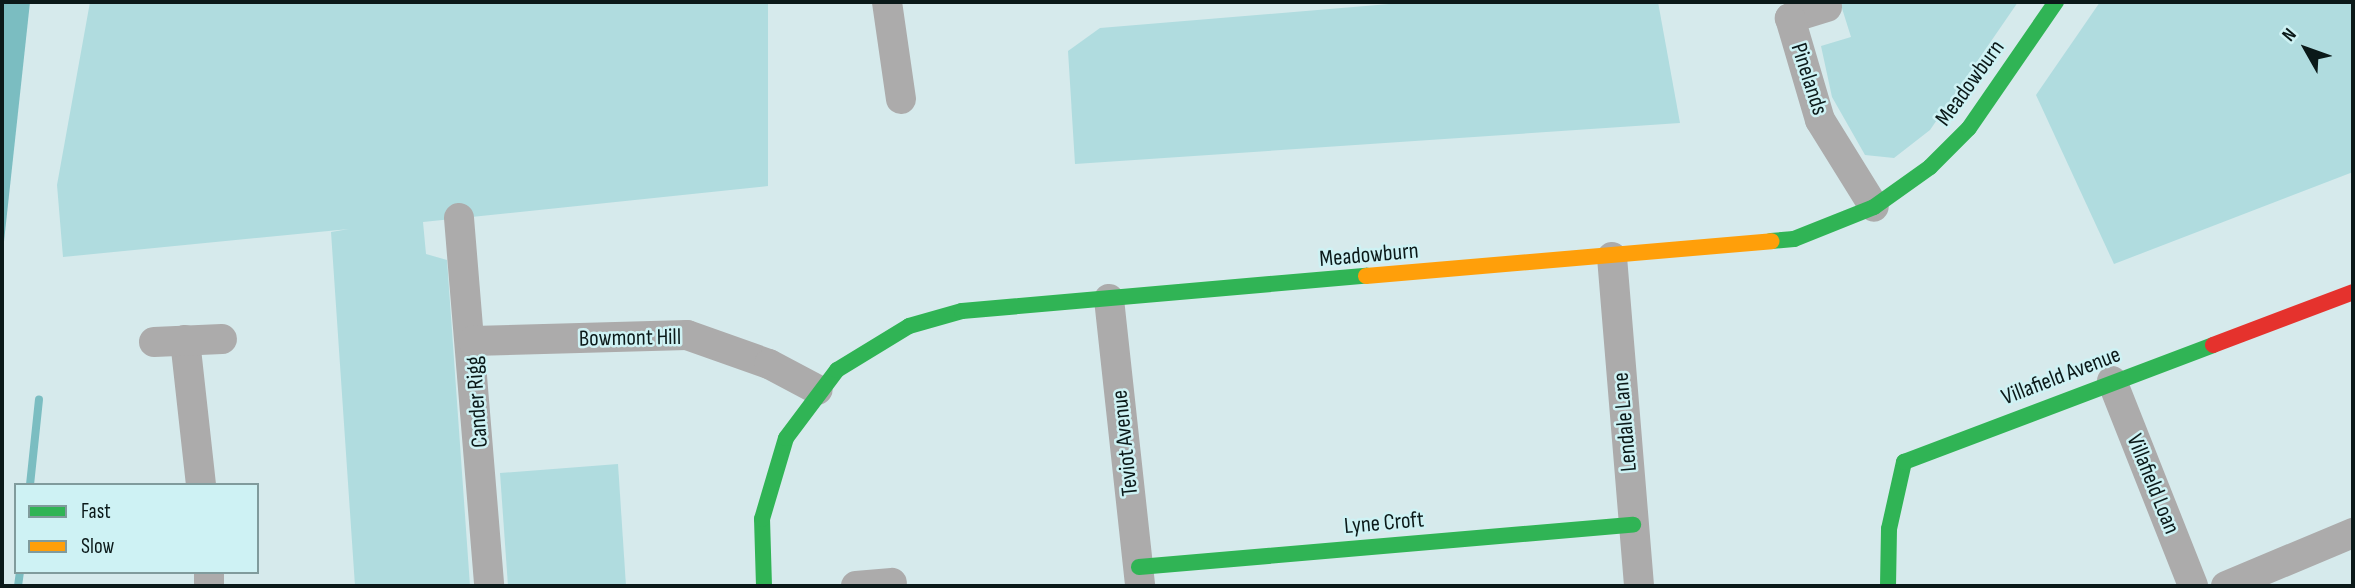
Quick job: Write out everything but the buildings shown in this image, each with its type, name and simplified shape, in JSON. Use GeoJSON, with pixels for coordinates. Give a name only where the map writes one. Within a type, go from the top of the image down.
{"type":"FeatureCollection","features":[{"type":"Feature","properties":{"kind":"street"},"geometry":{"type":"LineString","coordinates":[[887,2],[901,99]]}},
{"type":"Feature","properties":{"kind":"street","name":"Meadowburn"},"geometry":{"type":"LineString","coordinates":[[764,586],[767,491],[786,438],[818,390],[883,338],[935,317],[1109,299],[1794,239],[1874,207],[1930,167],[1969,128],[2056,2]]}},
{"type":"Feature","properties":{"kind":"street","name":"Pinelands"},"geometry":{"type":"LineString","coordinates":[[1827,7],[1790,18],[1820,120],[1874,207]]}},
{"type":"Feature","properties":{"kind":"street","name":"Cander Rigg"},"geometry":{"type":"LineString","coordinates":[[459,218],[473,341],[489,586]]}},
{"type":"Feature","properties":{"kind":"street","name":"Lendale Lane"},"geometry":{"type":"LineString","coordinates":[[1612,257],[1639,586]]}},
{"type":"Feature","properties":{"kind":"street","name":"Villafield Avenue"},"geometry":{"type":"LineString","coordinates":[[1888,586],[1889,529],[1905,462],[2112,381],[2353,292]]}},
{"type":"Feature","properties":{"kind":"street","name":"Teviot Avenue"},"geometry":{"type":"LineString","coordinates":[[1109,299],[1139,577]]}},
{"type":"Feature","properties":{"kind":"street","name":"Bowmont Hill"},"geometry":{"type":"LineString","coordinates":[[473,341],[687,335],[769,364],[818,390]]}},
{"type":"Feature","properties":{"kind":"street"},"geometry":{"type":"LineString","coordinates":[[153,342],[222,339]]}},
{"type":"Feature","properties":{"kind":"street"},"geometry":{"type":"LineString","coordinates":[[185,340],[201,483]]}},
{"type":"Feature","properties":{"kind":"street","name":"Villafield Loan"},"geometry":{"type":"LineString","coordinates":[[2112,381],[2193,586]]}},
{"type":"Feature","properties":{"kind":"street","name":"Lyne Croft"},"geometry":{"type":"LineString","coordinates":[[1139,577],[1633,525]]}},
{"type":"Feature","properties":{"kind":"street"},"geometry":{"type":"LineString","coordinates":[[2226,586],[2353,533]]}},
{"type":"Feature","properties":{"kind":"street"},"geometry":{"type":"LineString","coordinates":[[856,586],[892,583]]}},
{"type":"Feature","properties":{"kind":"shaded area"},"geometry":{"type":"Polygon","coordinates":[[[2,2],[30,2],[2,260],[2,2]]]}},
{"type":"Feature","properties":{"kind":"shaded area"},"geometry":{"type":"Polygon","coordinates":[[[90,2],[768,2],[768,186],[423,222],[426,254],[447,260],[470,586],[355,586],[331,232],[349,229],[63,257],[57,185],[90,2]]]}},
{"type":"Feature","properties":{"kind":"shaded area"},"geometry":{"type":"Polygon","coordinates":[[[1413,2],[1658,2],[1680,123],[1075,164],[1068,51],[1100,28],[1413,2]]]}},
{"type":"Feature","properties":{"kind":"shaded area"},"geometry":{"type":"Polygon","coordinates":[[[1840,2],[2018,2],[1930,130],[1894,158],[1865,155],[1832,97],[1821,46],[1851,37],[1840,2]]]}},
{"type":"Feature","properties":{"kind":"shaded area"},"geometry":{"type":"Polygon","coordinates":[[[2100,2],[2353,2],[2353,172],[2114,264],[2036,95],[2100,2]]]}},
{"type":"Feature","properties":{"kind":"shaded area"},"geometry":{"type":"Polygon","coordinates":[[[618,464],[626,586],[508,586],[500,473],[618,464]]]}},
{"type":"Feature","properties":{"kind":"waterway"},"geometry":{"type":"LineString","coordinates":[[30,483],[39,399]]}},
{"type":"Feature","properties":{"kind":"waterway"},"geometry":{"type":"LineString","coordinates":[[18,586],[20,574]]}},
{"type":"Feature","properties":{"kind":"traffic: fast"},"geometry":{"type":"LineString","coordinates":[[1771,241],[1794,239],[1874,207],[1930,167],[1969,128],[2056,2]]}},
{"type":"Feature","properties":{"kind":"traffic: fast"},"geometry":{"type":"LineString","coordinates":[[764,586],[762,519],[786,438],[837,370],[909,326],[962,311],[1366,276]]}},
{"type":"Feature","properties":{"kind":"traffic: fast"},"geometry":{"type":"LineString","coordinates":[[1888,586],[1889,529],[1904,462],[2213,345]]}},
{"type":"Feature","properties":{"kind":"traffic: fast"},"geometry":{"type":"LineString","coordinates":[[1139,567],[1633,525]]}},
{"type":"Feature","properties":{"kind":"traffic: slow"},"geometry":{"type":"LineString","coordinates":[[1366,276],[1771,241]]}},
{"type":"Feature","properties":{"kind":"traffic: jam"},"geometry":{"type":"LineString","coordinates":[[2213,345],[2353,292]]}}]}
